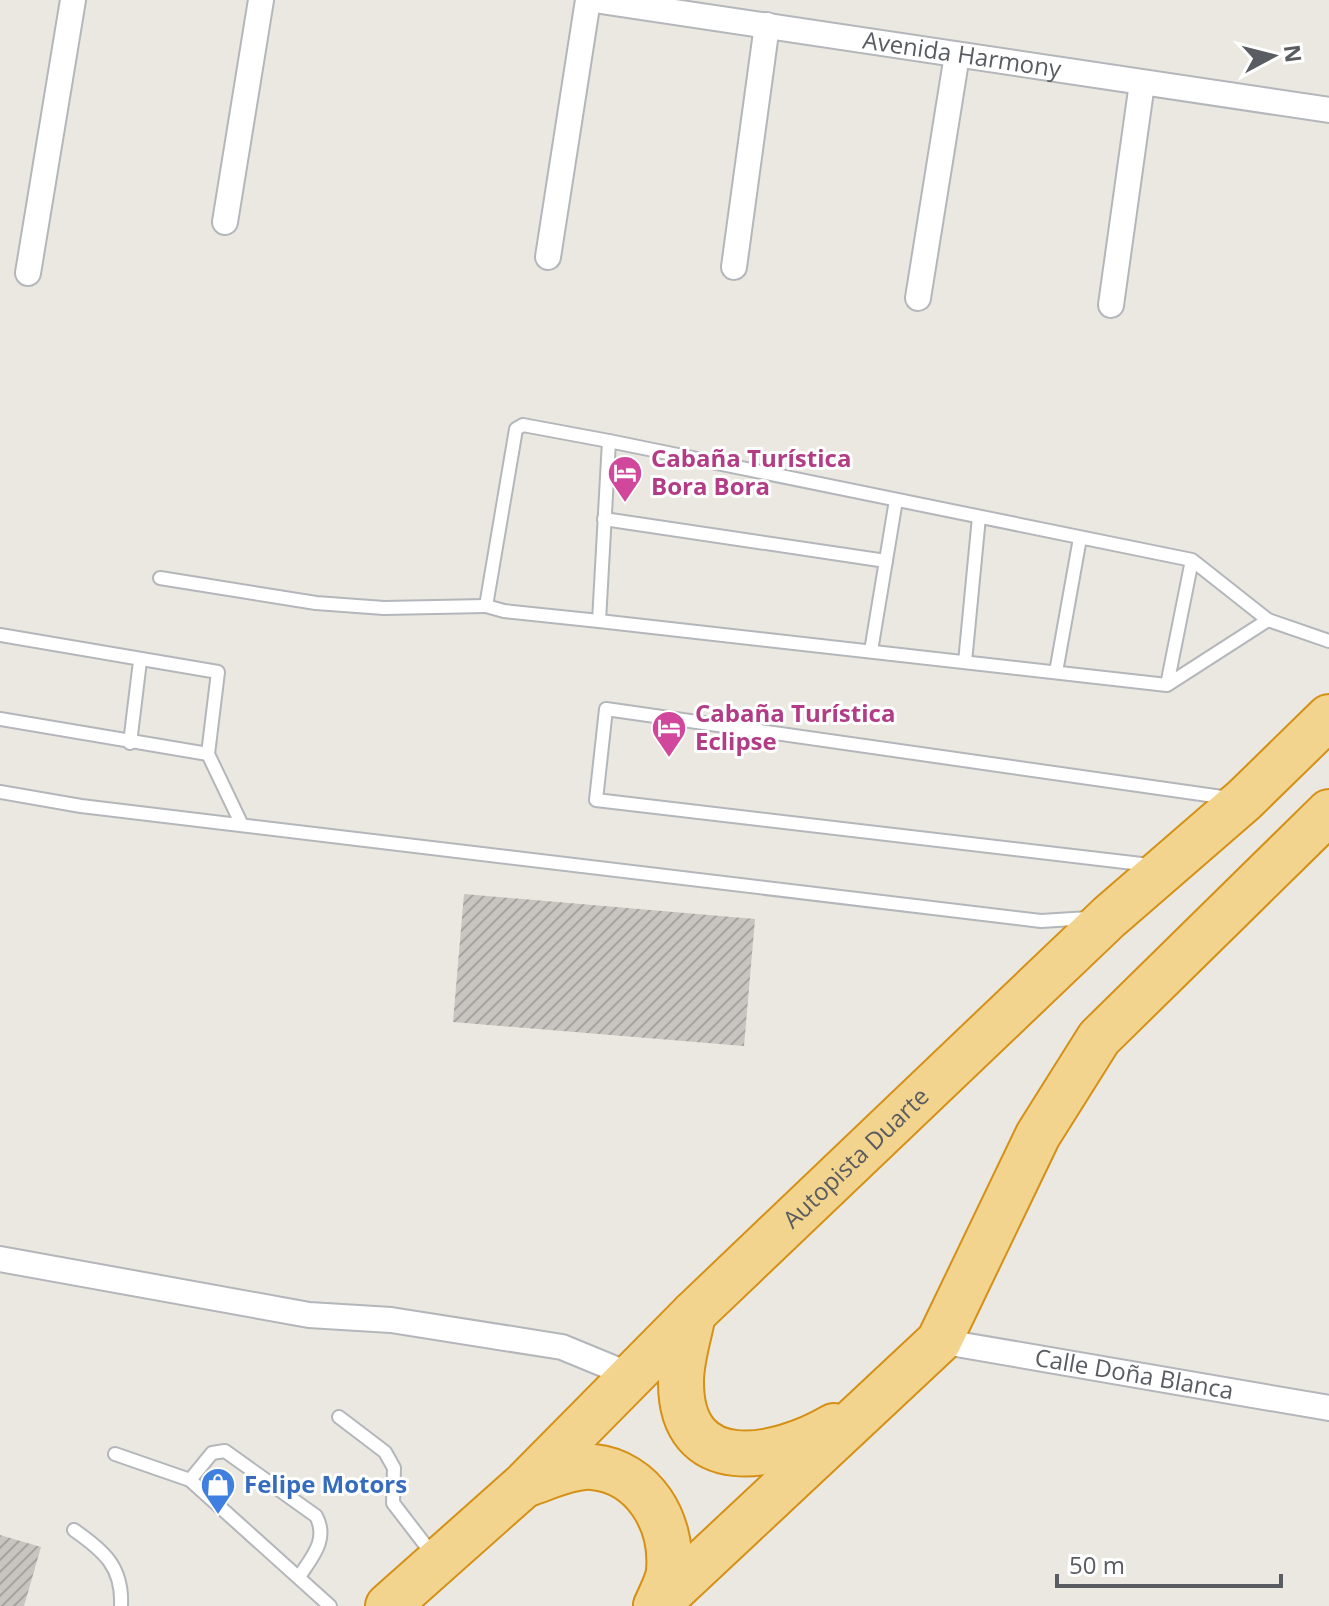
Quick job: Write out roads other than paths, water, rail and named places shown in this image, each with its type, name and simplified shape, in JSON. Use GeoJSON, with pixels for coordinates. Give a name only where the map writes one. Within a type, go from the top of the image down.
{"type":"FeatureCollection","features":[{"type":"Feature","properties":{"kind":"highway","name":"Autopista Duarte"},"geometry":{"type":"LineString","coordinates":[[388,1606],[437,1559],[524,1485],[630,1375],[1109,917],[1244,800],[1329,717]]}},
{"type":"Feature","properties":{"kind":"highway"},"geometry":{"type":"LineString","coordinates":[[656,1606],[939,1341],[1038,1135],[1099,1038],[1329,812]]}},
{"type":"Feature","properties":{"kind":"highway"},"geometry":{"type":"LineString","coordinates":[[693,1314],[681,1383],[687,1415],[698,1437],[723,1454],[752,1455],[788,1447],[817,1436],[873,1404]]}},
{"type":"Feature","properties":{"kind":"highway"},"geometry":{"type":"LineString","coordinates":[[524,1485],[591,1467],[634,1482],[649,1495],[659,1516],[669,1573],[656,1606]]}},
{"type":"Feature","properties":{"kind":"street"},"geometry":{"type":"LineString","coordinates":[[28,273],[73,0]]}},
{"type":"Feature","properties":{"kind":"street"},"geometry":{"type":"LineString","coordinates":[[225,222],[261,0]]}},
{"type":"Feature","properties":{"kind":"street"},"geometry":{"type":"LineString","coordinates":[[548,257],[588,0]]}},
{"type":"Feature","properties":{"kind":"street","name":"Avenida Harmony"},"geometry":{"type":"LineString","coordinates":[[594,0],[1329,110]]}},
{"type":"Feature","properties":{"kind":"street"},"geometry":{"type":"LineString","coordinates":[[734,267],[767,25]]}},
{"type":"Feature","properties":{"kind":"street"},"geometry":{"type":"LineString","coordinates":[[918,298],[957,55]]}},
{"type":"Feature","properties":{"kind":"street"},"geometry":{"type":"LineString","coordinates":[[1111,305],[1142,83]]}},
{"type":"Feature","properties":{"kind":"street"},"geometry":{"type":"LineString","coordinates":[[0,1259],[309,1315],[391,1320],[562,1347],[630,1375]]}},
{"type":"Feature","properties":{"kind":"street","name":"Calle Doña Blanca"},"geometry":{"type":"LineString","coordinates":[[939,1341],[1329,1408]]}},
{"type":"Feature","properties":{"kind":"lane"},"geometry":{"type":"LineString","coordinates":[[486,606],[516,429],[523,425],[1192,560],[1268,620],[1329,641]]}},
{"type":"Feature","properties":{"kind":"lane"},"geometry":{"type":"LineString","coordinates":[[599,621],[609,441]]}},
{"type":"Feature","properties":{"kind":"lane"},"geometry":{"type":"LineString","coordinates":[[871,651],[896,500]]}},
{"type":"Feature","properties":{"kind":"lane"},"geometry":{"type":"LineString","coordinates":[[965,662],[979,517]]}},
{"type":"Feature","properties":{"kind":"lane"},"geometry":{"type":"LineString","coordinates":[[604,519],[886,561]]}},
{"type":"Feature","properties":{"kind":"lane"},"geometry":{"type":"LineString","coordinates":[[1056,672],[1080,538]]}},
{"type":"Feature","properties":{"kind":"lane"},"geometry":{"type":"LineString","coordinates":[[1167,685],[1192,560]]}},
{"type":"Feature","properties":{"kind":"lane"},"geometry":{"type":"LineString","coordinates":[[160,578],[316,603],[384,608],[486,606],[504,611],[1167,685],[1268,620]]}},
{"type":"Feature","properties":{"kind":"lane"},"geometry":{"type":"LineString","coordinates":[[0,635],[218,672],[208,754],[241,823]]}},
{"type":"Feature","properties":{"kind":"lane"},"geometry":{"type":"LineString","coordinates":[[130,743],[140,661]]}},
{"type":"Feature","properties":{"kind":"lane"},"geometry":{"type":"LineString","coordinates":[[1166,867],[596,800],[606,709],[1244,800]]}},
{"type":"Feature","properties":{"kind":"lane"},"geometry":{"type":"LineString","coordinates":[[0,719],[208,754]]}},
{"type":"Feature","properties":{"kind":"lane"},"geometry":{"type":"LineString","coordinates":[[0,792],[81,806],[1041,921],[1109,917]]}},
{"type":"Feature","properties":{"kind":"lane"},"geometry":{"type":"LineString","coordinates":[[339,1417],[385,1452],[394,1468],[393,1503],[437,1559]]}},
{"type":"Feature","properties":{"kind":"lane"},"geometry":{"type":"LineString","coordinates":[[190,1480],[212,1453],[225,1451],[316,1516],[322,1534],[319,1547],[299,1577]]}},
{"type":"Feature","properties":{"kind":"lane"},"geometry":{"type":"LineString","coordinates":[[115,1454],[190,1480],[330,1606]]}},
{"type":"Feature","properties":{"kind":"lane"},"geometry":{"type":"LineString","coordinates":[[74,1530],[116,1565],[122,1587],[121,1606]]}},
{"type":"Feature","properties":{"kind":"place","name":"Cabaña Turística Bora Bora"},"geometry":{"type":"Point","coordinates":[625,504]}},
{"type":"Feature","properties":{"kind":"place","name":"Cabaña Turística Eclipse"},"geometry":{"type":"Point","coordinates":[669,759]}},
{"type":"Feature","properties":{"kind":"place","name":"Felipe Motors"},"geometry":{"type":"Point","coordinates":[218,1516]}}]}
